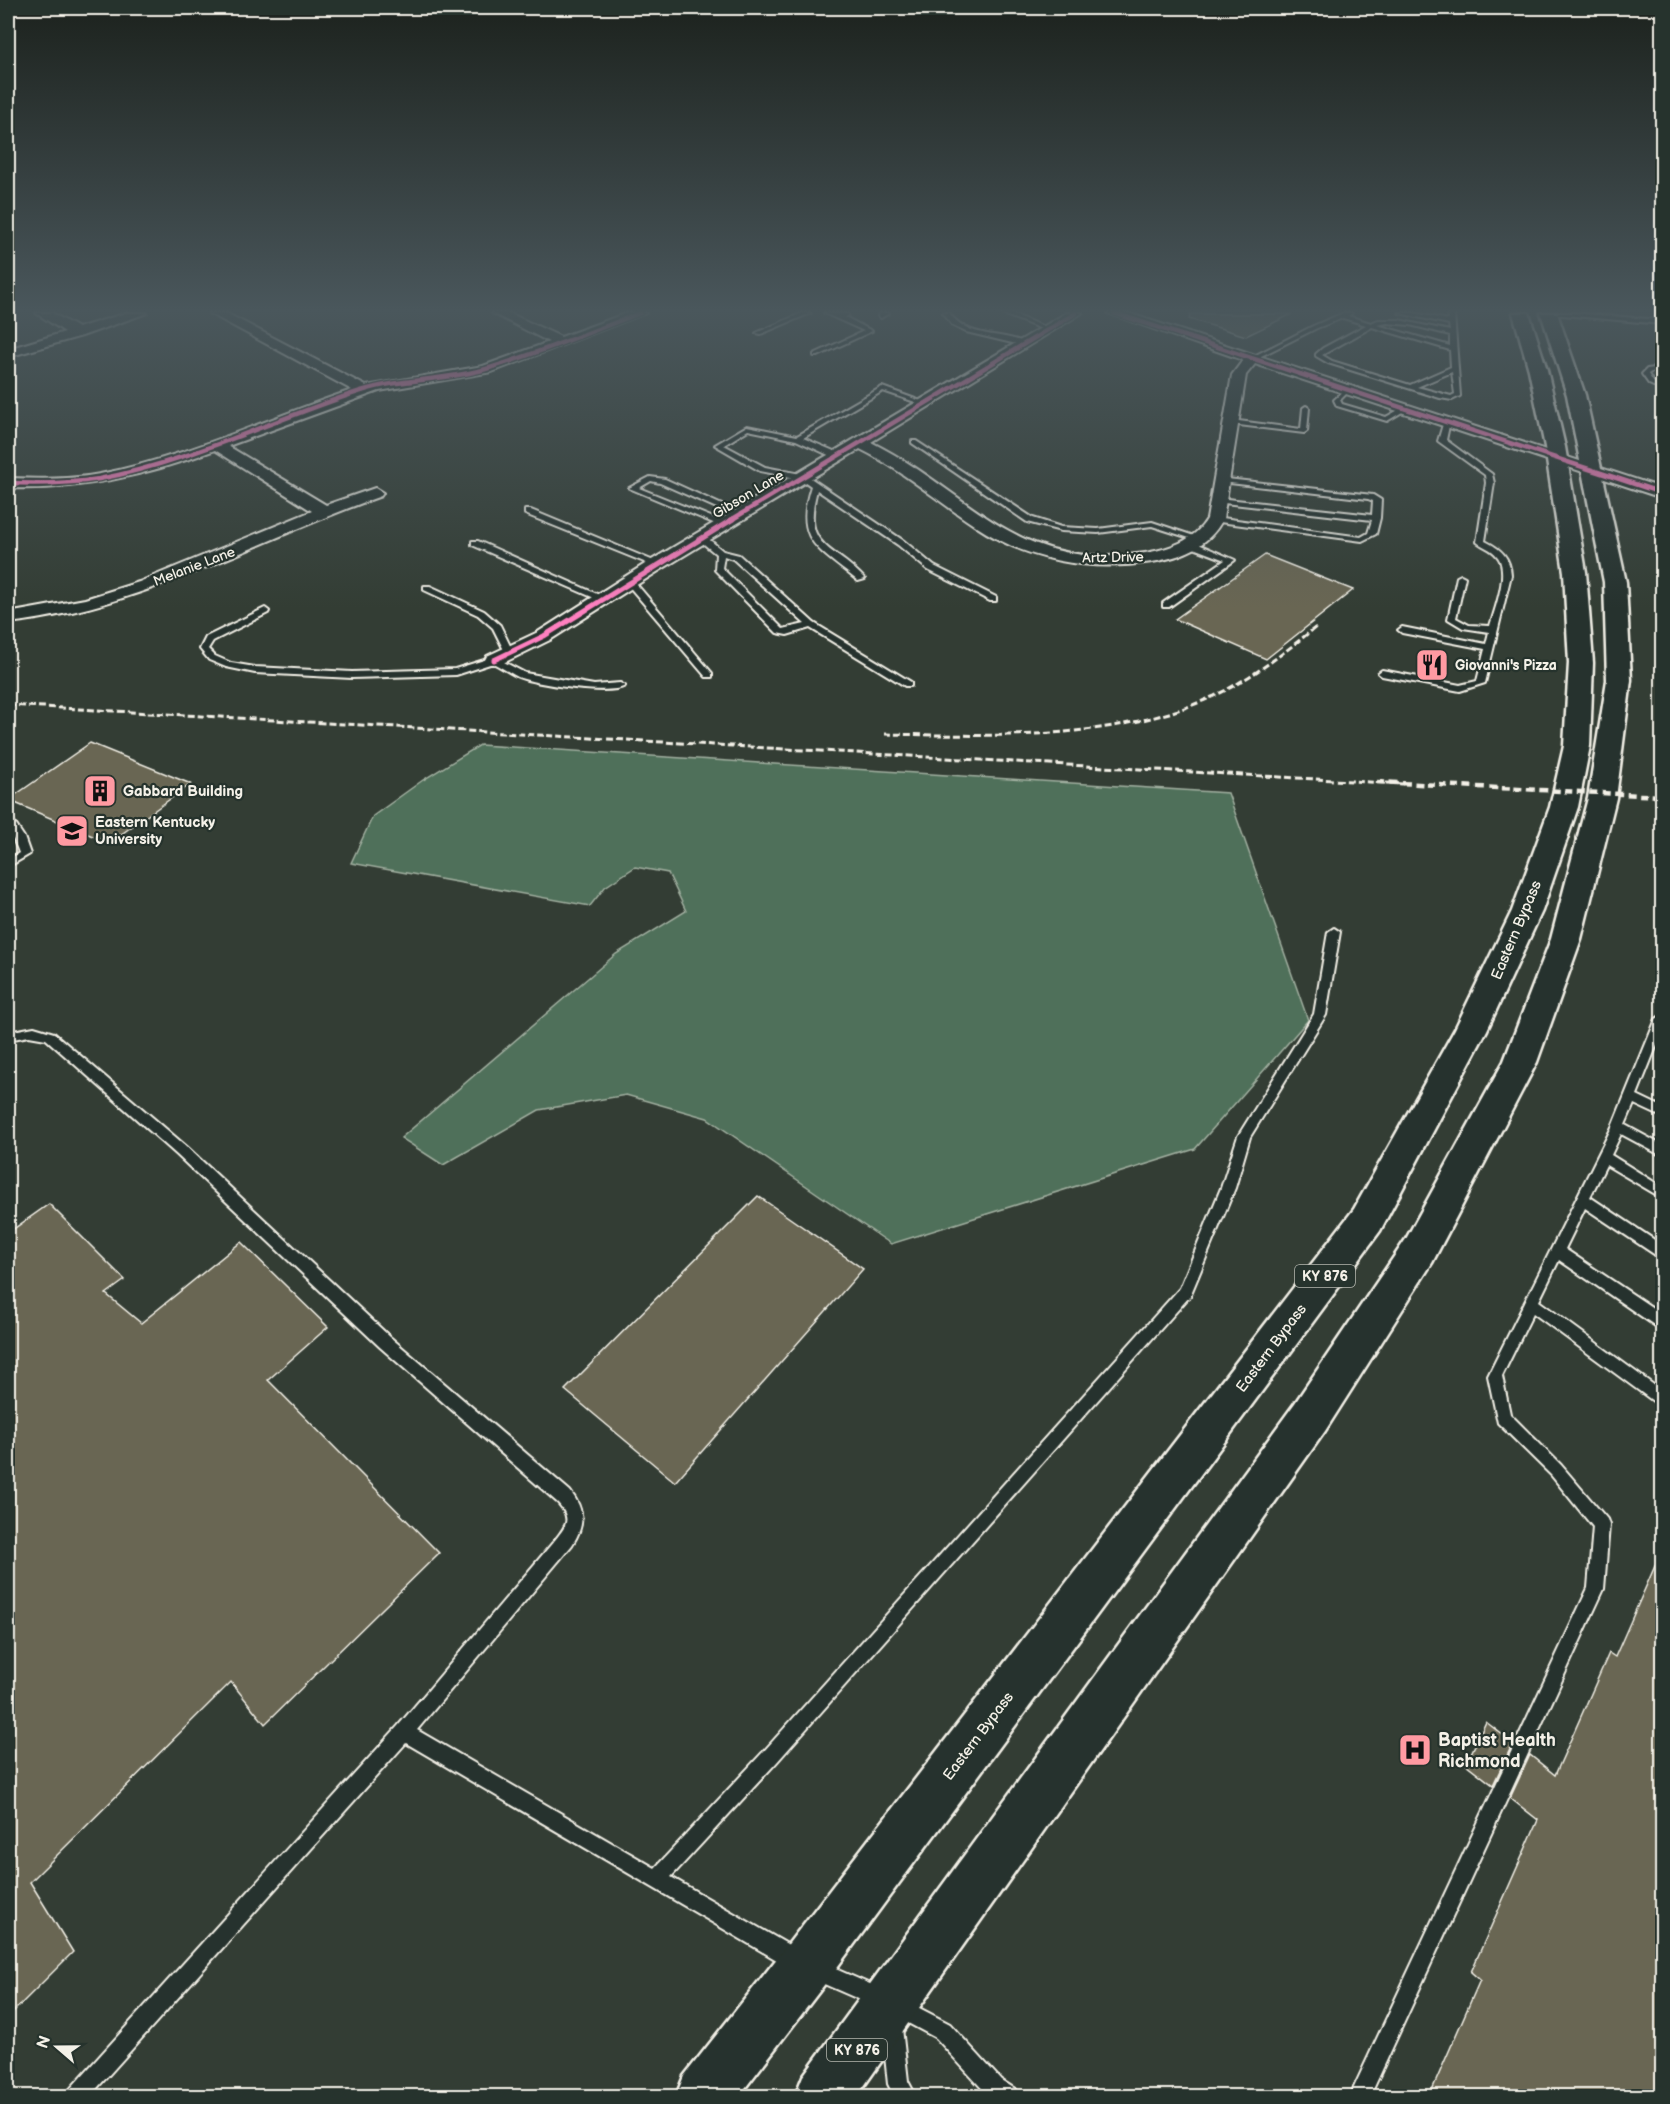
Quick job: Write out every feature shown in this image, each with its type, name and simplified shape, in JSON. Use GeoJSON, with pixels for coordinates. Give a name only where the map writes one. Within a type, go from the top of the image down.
{"type":"FeatureCollection","features":[{"type":"Feature","properties":{"kind":"main road","name":"Eastern Bypass"},"geometry":{"type":"LineString","coordinates":[[704,2097],[1367,1220],[1471,1029],[1527,911],[1564,807],[1577,746],[1581,663],[1575,572],[1557,458],[1547,411]]}},
{"type":"Feature","properties":{"kind":"main road","name":"KY 876"},"geometry":{"type":"LineString","coordinates":[[823,2097],[1310,1417],[1419,1251],[1520,1062],[1566,939],[1602,798],[1619,680],[1615,582],[1580,411]]}},
{"type":"Feature","properties":{"kind":"street"},"geometry":{"type":"LineString","coordinates":[[8,483],[31,486],[75,483],[136,470],[306,411]]}},
{"type":"Feature","properties":{"kind":"street","name":"Gibson Lane"},"geometry":{"type":"LineString","coordinates":[[494,660],[544,636],[657,564],[740,515],[809,481],[838,456],[914,411]]}},
{"type":"Feature","properties":{"kind":"street"},"geometry":{"type":"LineString","coordinates":[[1195,541],[1211,527],[1215,519],[1234,411]]}},
{"type":"Feature","properties":{"kind":"street"},"geometry":{"type":"LineString","coordinates":[[1416,411],[1662,492]]}},
{"type":"Feature","properties":{"kind":"street","name":"Artz Drive"},"geometry":{"type":"LineString","coordinates":[[860,443],[895,463],[996,531],[1030,548],[1067,557],[1108,560],[1149,557],[1195,541]]}},
{"type":"Feature","properties":{"kind":"street"},"geometry":{"type":"LineString","coordinates":[[215,444],[326,512]]}},
{"type":"Feature","properties":{"kind":"street","name":"Melanie Lane"},"geometry":{"type":"LineString","coordinates":[[8,618],[56,611],[112,597],[191,568],[345,503],[375,493]]}},
{"type":"Feature","properties":{"kind":"lane"},"geometry":{"type":"LineString","coordinates":[[798,438],[844,411]]}},
{"type":"Feature","properties":{"kind":"lane"},"geometry":{"type":"LineString","coordinates":[[1232,422],[1304,430],[1306,411]]}},
{"type":"Feature","properties":{"kind":"lane"},"geometry":{"type":"LineString","coordinates":[[1382,673],[1460,688],[1481,683],[1507,575],[1507,562],[1500,553],[1481,542],[1490,483],[1488,474],[1442,441],[1447,421]]}},
{"type":"Feature","properties":{"kind":"lane"},"geometry":{"type":"LineString","coordinates":[[838,456],[798,438],[747,428],[719,445],[763,468],[809,481],[901,543],[931,568],[993,599]]}},
{"type":"Feature","properties":{"kind":"lane"},"geometry":{"type":"LineString","coordinates":[[914,442],[1030,520],[1047,527],[1098,531],[1152,524],[1195,541],[1231,560],[1166,605]]}},
{"type":"Feature","properties":{"kind":"lane"},"geometry":{"type":"LineString","coordinates":[[723,525],[633,488],[650,479],[662,481],[740,515]]}},
{"type":"Feature","properties":{"kind":"lane"},"geometry":{"type":"LineString","coordinates":[[1215,519],[1362,539],[1372,534],[1376,518],[1377,500],[1371,497],[1221,480]]}},
{"type":"Feature","properties":{"kind":"lane"},"geometry":{"type":"LineString","coordinates":[[809,481],[811,495],[808,520],[812,537],[861,579]]}},
{"type":"Feature","properties":{"kind":"lane"},"geometry":{"type":"LineString","coordinates":[[1218,500],[1376,518]]}},
{"type":"Feature","properties":{"kind":"lane"},"geometry":{"type":"LineString","coordinates":[[528,512],[657,564]]}},
{"type":"Feature","properties":{"kind":"lane"},"geometry":{"type":"LineString","coordinates":[[702,538],[720,553],[736,557],[811,625],[908,684]]}},
{"type":"Feature","properties":{"kind":"lane"},"geometry":{"type":"LineString","coordinates":[[475,543],[602,598]]}},
{"type":"Feature","properties":{"kind":"lane"},"geometry":{"type":"LineString","coordinates":[[720,553],[718,568],[780,631],[787,632],[811,625]]}},
{"type":"Feature","properties":{"kind":"lane"},"geometry":{"type":"LineString","coordinates":[[1461,577],[1452,619],[1461,626],[1493,629]]}},
{"type":"Feature","properties":{"kind":"lane"},"geometry":{"type":"LineString","coordinates":[[630,582],[709,675]]}},
{"type":"Feature","properties":{"kind":"lane"},"geometry":{"type":"LineString","coordinates":[[427,588],[481,613],[497,627],[510,654]]}},
{"type":"Feature","properties":{"kind":"lane"},"geometry":{"type":"LineString","coordinates":[[264,611],[209,639],[204,649],[212,658],[229,665],[255,670],[352,675],[456,672],[494,660],[522,675],[594,688],[620,686]]}},
{"type":"Feature","properties":{"kind":"lane"},"geometry":{"type":"LineString","coordinates":[[1402,630],[1489,647]]}},
{"type":"Feature","properties":{"kind":"lane"},"geometry":{"type":"LineString","coordinates":[[8,821],[20,837],[26,854],[8,864]]}},
{"type":"Feature","properties":{"kind":"lane"},"geometry":{"type":"LineString","coordinates":[[657,1879],[770,1757],[1185,1292],[1228,1188],[1244,1136],[1320,1014],[1334,932]]}},
{"type":"Feature","properties":{"kind":"lane"},"geometry":{"type":"LineString","coordinates":[[1360,2097],[1596,1590],[1601,1525],[1556,1470],[1503,1418],[1494,1376],[1618,1126],[1662,1019]]}},
{"type":"Feature","properties":{"kind":"lane"},"geometry":{"type":"LineString","coordinates":[[8,1036],[27,1032],[41,1032],[50,1036],[182,1151],[385,1342],[564,1497],[574,1508],[576,1521],[571,1533],[404,1732],[77,2097]]}},
{"type":"Feature","properties":{"kind":"lane"},"geometry":{"type":"LineString","coordinates":[[1630,1097],[1662,1112]]}},
{"type":"Feature","properties":{"kind":"lane"},"geometry":{"type":"LineString","coordinates":[[1618,1126],[1662,1151]]}},
{"type":"Feature","properties":{"kind":"lane"},"geometry":{"type":"LineString","coordinates":[[1603,1157],[1662,1193]]}},
{"type":"Feature","properties":{"kind":"lane"},"geometry":{"type":"LineString","coordinates":[[1582,1199],[1662,1252]]}},
{"type":"Feature","properties":{"kind":"lane"},"geometry":{"type":"LineString","coordinates":[[1557,1251],[1662,1322]]}},
{"type":"Feature","properties":{"kind":"lane"},"geometry":{"type":"LineString","coordinates":[[1530,1303],[1662,1399]]}},
{"type":"Feature","properties":{"kind":"lane"},"geometry":{"type":"LineString","coordinates":[[404,1732],[805,1966],[890,2003],[943,2031],[994,2087],[1008,2097]]}},
{"type":"Feature","properties":{"kind":"lane"},"geometry":{"type":"LineString","coordinates":[[890,2003],[898,2084],[906,2097]]}},
{"type":"Feature","properties":{"kind":"green space"},"geometry":{"type":"Polygon","coordinates":[[[480,745],[1228,793],[1308,1020],[1195,1149],[891,1244],[707,1118],[626,1095],[539,1110],[443,1165],[401,1138],[616,954],[686,911],[668,873],[635,867],[605,887],[590,906],[351,863],[373,816],[423,780],[480,745]]]}},
{"type":"Feature","properties":{"kind":"building"},"geometry":{"type":"Polygon","coordinates":[[[1265,555],[1353,590],[1266,659],[1175,619],[1265,555]]]}},
{"type":"Feature","properties":{"kind":"building","name":"Gabbard Building"},"geometry":{"type":"Polygon","coordinates":[[[90,743],[191,784],[109,843],[8,800],[90,743]]]}},
{"type":"Feature","properties":{"kind":"building"},"geometry":{"type":"Polygon","coordinates":[[[758,1196],[863,1269],[675,1482],[565,1390],[758,1196]]]}},
{"type":"Feature","properties":{"kind":"building"},"geometry":{"type":"Polygon","coordinates":[[[49,1204],[125,1280],[106,1294],[141,1323],[241,1242],[328,1327],[268,1380],[439,1553],[265,1724],[231,1682],[30,1882],[73,1952],[8,2017],[8,1233],[49,1204]]]}},
{"type":"Feature","properties":{"kind":"building"},"geometry":{"type":"Polygon","coordinates":[[[1662,1550],[1662,2097],[1429,2097],[1480,1980],[1471,1972],[1538,1820],[1510,1798],[1530,1755],[1555,1775],[1609,1653],[1615,1657],[1662,1550]]]}},
{"type":"Feature","properties":{"kind":"building"},"geometry":{"type":"Polygon","coordinates":[[[1486,1722],[1513,1743],[1493,1785],[1466,1764],[1486,1722]]]}},
{"type":"Feature","properties":{"kind":"railway"},"geometry":{"type":"LineString","coordinates":[[885,734],[1052,733],[1136,722],[1176,711],[1228,689],[1267,664],[1316,627]]}},
{"type":"Feature","properties":{"kind":"railway"},"geometry":{"type":"LineString","coordinates":[[8,705],[1404,784]]}},
{"type":"Feature","properties":{"kind":"railway"},"geometry":{"type":"LineString","coordinates":[[1377,782],[1662,796]]}},
{"type":"Feature","properties":{"kind":"cycle path"},"geometry":{"type":"LineString","coordinates":[[8,483],[53,484],[98,479],[143,469],[188,455],[306,411]]}},
{"type":"Feature","properties":{"kind":"cycle path"},"geometry":{"type":"LineString","coordinates":[[494,660],[544,636],[651,568],[912,411]]}},
{"type":"Feature","properties":{"kind":"cycle path"},"geometry":{"type":"LineString","coordinates":[[1413,411],[1662,493]]}},
{"type":"Feature","properties":{"kind":"place","name":"Giovanni's Pizza"},"geometry":{"type":"Point","coordinates":[1432,665]}},
{"type":"Feature","properties":{"kind":"place","name":"Gabbard Building"},"geometry":{"type":"Point","coordinates":[100,791]}},
{"type":"Feature","properties":{"kind":"place","name":"Eastern Kentucky University"},"geometry":{"type":"Point","coordinates":[72,831]}},
{"type":"Feature","properties":{"kind":"place","name":"Baptist Health Richmond"},"geometry":{"type":"Point","coordinates":[1415,1750]}}]}
